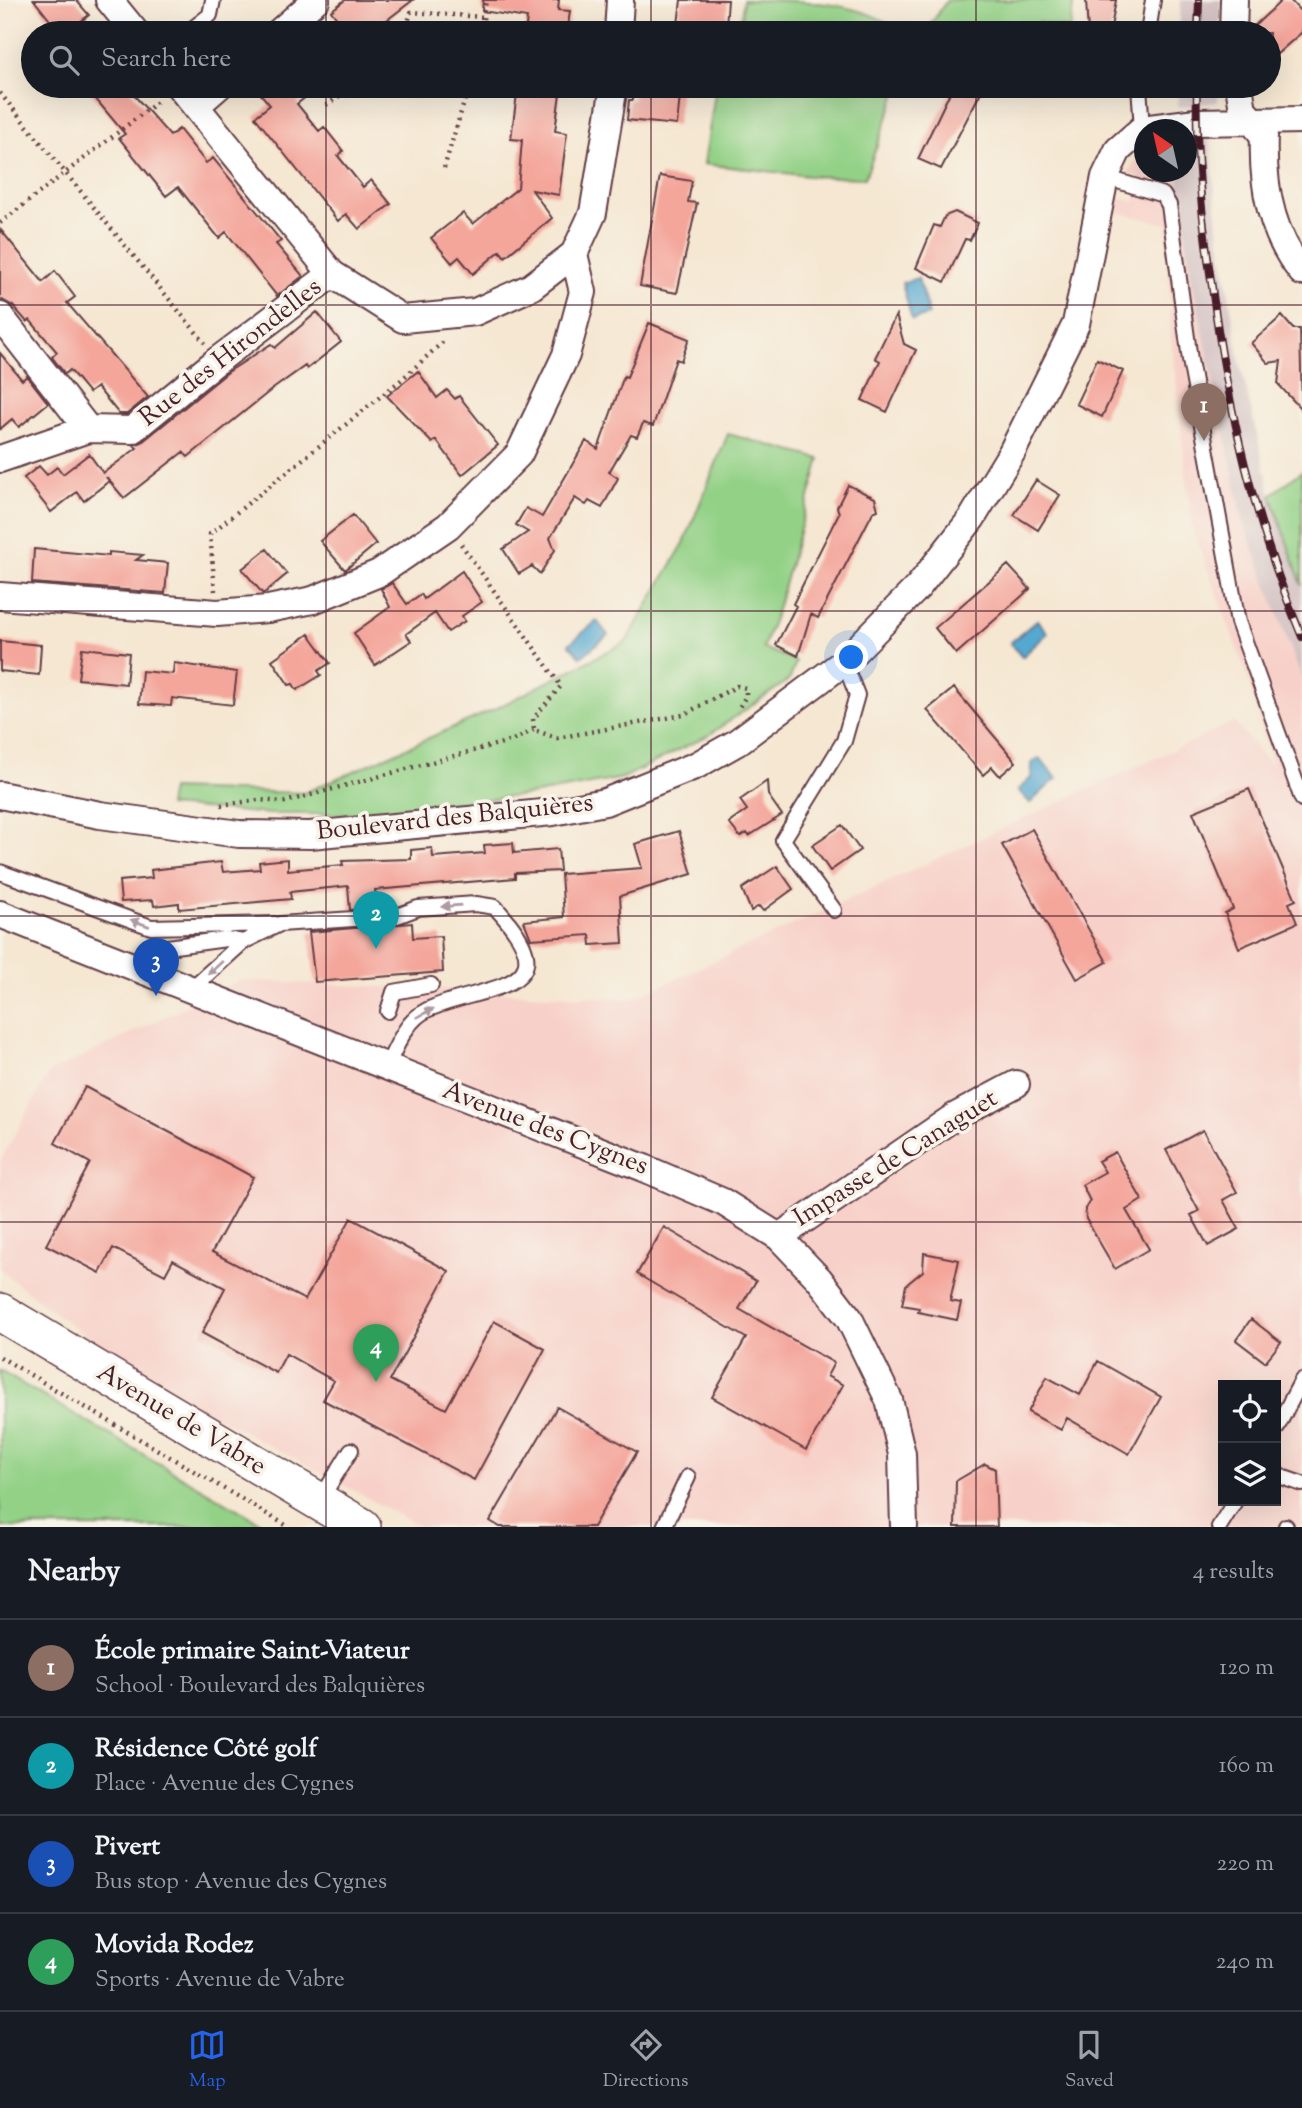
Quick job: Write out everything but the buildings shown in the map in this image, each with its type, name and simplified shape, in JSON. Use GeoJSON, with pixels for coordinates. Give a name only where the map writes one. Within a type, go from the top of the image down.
{"type":"FeatureCollection","features":[{"type":"Feature","properties":{"kind":"main road","name":"Avenue de Vabre"},"geometry":{"type":"LineString","coordinates":[[0,1312],[362,1527]]}},
{"type":"Feature","properties":{"kind":"street"},"geometry":{"type":"LineString","coordinates":[[108,0],[126,21]]}},
{"type":"Feature","properties":{"kind":"street"},"geometry":{"type":"LineString","coordinates":[[292,21],[316,0]]}},
{"type":"Feature","properties":{"kind":"street"},"geometry":{"type":"LineString","coordinates":[[619,21],[620,0]]}},
{"type":"Feature","properties":{"kind":"street"},"geometry":{"type":"LineString","coordinates":[[1233,21],[1234,0]]}},
{"type":"Feature","properties":{"kind":"street"},"geometry":{"type":"LineString","coordinates":[[184,98],[332,274],[403,319],[475,312],[531,287],[574,254],[593,213],[612,98]]}},
{"type":"Feature","properties":{"kind":"street"},"geometry":{"type":"LineString","coordinates":[[1241,98],[1243,110],[1264,136],[1263,171],[1269,211],[1292,260],[1302,272]]}},
{"type":"Feature","properties":{"kind":"street"},"geometry":{"type":"LineString","coordinates":[[1197,122],[1302,120]]}},
{"type":"Feature","properties":{"kind":"street","name":"Boulevard des Balquières"},"geometry":{"type":"LineString","coordinates":[[0,795],[111,817],[239,834],[310,835],[553,812],[605,802],[697,765],[736,743],[844,662],[927,576],[972,518],[1012,452],[1076,324],[1105,177],[1118,150],[1134,136]]}},
{"type":"Feature","properties":{"kind":"street"},"geometry":{"type":"LineString","coordinates":[[0,596],[217,613],[313,600],[379,573],[448,526],[519,454],[566,355],[583,292],[574,254]]}},
{"type":"Feature","properties":{"kind":"street","name":"Rue des Hirondelles"},"geometry":{"type":"LineString","coordinates":[[0,459],[88,429],[132,430],[218,360],[332,274]]}},
{"type":"Feature","properties":{"kind":"street"},"geometry":{"type":"LineString","coordinates":[[0,316],[88,429]]}},
{"type":"Feature","properties":{"kind":"street","name":"Avenue des Cygnes"},"geometry":{"type":"LineString","coordinates":[[0,914],[655,1173],[723,1202],[779,1237],[819,1279],[849,1318],[889,1400],[902,1454],[904,1527]]}},
{"type":"Feature","properties":{"kind":"street","name":"Impasse de Canaguet"},"geometry":{"type":"LineString","coordinates":[[779,1237],[954,1117],[1016,1084]]}},
{"type":"Feature","properties":{"kind":"lane"},"geometry":{"type":"LineString","coordinates":[[202,21],[210,15],[213,0]]}},
{"type":"Feature","properties":{"kind":"lane"},"geometry":{"type":"LineString","coordinates":[[1150,21],[1153,0]]}},
{"type":"Feature","properties":{"kind":"lane"},"geometry":{"type":"LineString","coordinates":[[1140,98],[1141,119]]}},
{"type":"Feature","properties":{"kind":"lane"},"geometry":{"type":"LineString","coordinates":[[1105,177],[1163,195],[1169,205],[1189,360],[1238,622],[1302,800]]}},
{"type":"Feature","properties":{"kind":"lane"},"geometry":{"type":"LineString","coordinates":[[834,909],[783,840],[844,741],[857,695],[844,662]]}},
{"type":"Feature","properties":{"kind":"lane"},"geometry":{"type":"LineString","coordinates":[[0,872],[151,927],[280,924],[397,916],[418,908],[476,904],[495,907],[512,925],[525,945],[525,966],[518,977],[506,986],[426,1010],[411,1022],[386,1067]]}},
{"type":"Feature","properties":{"kind":"lane"},"geometry":{"type":"LineString","coordinates":[[191,989],[243,942],[280,924]]}},
{"type":"Feature","properties":{"kind":"lane"},"geometry":{"type":"LineString","coordinates":[[131,966],[153,949],[226,939],[243,942]]}},
{"type":"Feature","properties":{"kind":"lane"},"geometry":{"type":"LineString","coordinates":[[388,1011],[394,992],[431,985]]}},
{"type":"Feature","properties":{"kind":"lane"},"geometry":{"type":"LineString","coordinates":[[1281,1420],[1302,1380]]}},
{"type":"Feature","properties":{"kind":"lane"},"geometry":{"type":"LineString","coordinates":[[319,1502],[351,1450]]}},
{"type":"Feature","properties":{"kind":"lane"},"geometry":{"type":"LineString","coordinates":[[664,1527],[688,1477]]}},
{"type":"Feature","properties":{"kind":"lane"},"geometry":{"type":"LineString","coordinates":[[1281,1477],[1302,1484]]}},
{"type":"Feature","properties":{"kind":"lane"},"geometry":{"type":"LineString","coordinates":[[1219,1527],[1232,1506]]}},
{"type":"Feature","properties":{"kind":"path"},"geometry":{"type":"LineString","coordinates":[[483,21],[486,0]]}},
{"type":"Feature","properties":{"kind":"path"},"geometry":{"type":"LineString","coordinates":[[408,21],[411,12],[484,17]]}},
{"type":"Feature","properties":{"kind":"path"},"geometry":{"type":"LineString","coordinates":[[0,93],[218,360]]}},
{"type":"Feature","properties":{"kind":"path"},"geometry":{"type":"LineString","coordinates":[[0,223],[177,98]]}},
{"type":"Feature","properties":{"kind":"path"},"geometry":{"type":"LineString","coordinates":[[326,105],[336,98]]}},
{"type":"Feature","properties":{"kind":"path"},"geometry":{"type":"LineString","coordinates":[[444,169],[465,98]]}},
{"type":"Feature","properties":{"kind":"path"},"geometry":{"type":"LineString","coordinates":[[217,613],[210,534],[401,380],[475,312]]}},
{"type":"Feature","properties":{"kind":"path"},"geometry":{"type":"LineString","coordinates":[[448,526],[561,686],[533,719],[534,730]]}},
{"type":"Feature","properties":{"kind":"path"},"geometry":{"type":"LineString","coordinates":[[207,805],[258,800],[285,802],[513,740],[534,730],[557,738],[683,716],[737,686],[746,688],[746,696]]}},
{"type":"Feature","properties":{"kind":"path"},"geometry":{"type":"LineString","coordinates":[[0,1357],[289,1527]]}},
{"type":"Feature","properties":{"kind":"shaded area"},"geometry":{"type":"Polygon","coordinates":[[[1181,0],[1222,0],[1220,21],[1180,21],[1181,0]]]}},
{"type":"Feature","properties":{"kind":"shaded area"},"geometry":{"type":"Polygon","coordinates":[[[1178,98],[1218,98],[1218,102],[1178,107],[1178,98]]]}},
{"type":"Feature","properties":{"kind":"shaded area"},"geometry":{"type":"Polygon","coordinates":[[[1210,138],[1218,227],[1240,363],[1271,495],[1302,586],[1302,679],[1243,520],[1191,276],[1179,182],[1197,182],[1197,139],[1210,138]]]}},
{"type":"Feature","properties":{"kind":"shaded area"},"geometry":{"type":"Polygon","coordinates":[[[1134,164],[1134,175],[1127,173],[1134,164]]]}},
{"type":"Feature","properties":{"kind":"shaded area"},"geometry":{"type":"Polygon","coordinates":[[[1138,182],[1179,182],[1191,276],[1243,520],[1302,679],[1302,1527],[421,1527],[128,1369],[0,1270],[0,1161],[49,1073],[241,980],[632,999],[1234,722],[1272,766],[1248,678],[1192,527],[1171,336],[1167,224],[1115,212],[1117,198],[1135,201],[1138,182]]]}},
{"type":"Feature","properties":{"kind":"green space"},"geometry":{"type":"Polygon","coordinates":[[[743,0],[827,4],[849,8],[884,21],[741,21],[743,0]]]}},
{"type":"Feature","properties":{"kind":"green space"},"geometry":{"type":"Polygon","coordinates":[[[947,0],[1074,0],[1071,21],[933,21],[947,0]]]}},
{"type":"Feature","properties":{"kind":"green space"},"geometry":{"type":"Polygon","coordinates":[[[714,98],[895,98],[865,178],[809,176],[704,164],[714,98]]]}},
{"type":"Feature","properties":{"kind":"green space"},"geometry":{"type":"Polygon","coordinates":[[[728,434],[820,459],[776,613],[763,648],[796,661],[790,679],[709,735],[623,778],[536,794],[360,814],[271,814],[168,806],[171,789],[304,793],[495,709],[626,642],[684,543],[728,434]]]}},
{"type":"Feature","properties":{"kind":"green space"},"geometry":{"type":"Polygon","coordinates":[[[1302,471],[1302,586],[1271,495],[1302,471]]]}},
{"type":"Feature","properties":{"kind":"green space"},"geometry":{"type":"Polygon","coordinates":[[[0,1371],[268,1527],[0,1527],[0,1371]]]}},
{"type":"Feature","properties":{"kind":"water"},"geometry":{"type":"Polygon","coordinates":[[[918,278],[929,315],[912,320],[902,283],[918,278]]]}},
{"type":"Feature","properties":{"kind":"water"},"geometry":{"type":"Polygon","coordinates":[[[1037,620],[1048,633],[1022,657],[1010,643],[1037,620]]]}},
{"type":"Feature","properties":{"kind":"water"},"geometry":{"type":"Polygon","coordinates":[[[597,621],[608,635],[581,657],[569,644],[597,621]]]}},
{"type":"Feature","properties":{"kind":"water"},"geometry":{"type":"Polygon","coordinates":[[[1039,758],[1057,778],[1030,803],[1018,790],[1031,778],[1032,763],[1039,758]]]}},
{"type":"Feature","properties":{"kind":"railway"},"geometry":{"type":"LineString","coordinates":[[1198,21],[1199,0]]}},
{"type":"Feature","properties":{"kind":"railway"},"geometry":{"type":"LineString","coordinates":[[1197,98],[1202,212],[1226,377],[1257,508],[1302,637]]}},
{"type":"Feature","properties":{"kind":"place","name":"École primaire Saint-Viateur"},"geometry":{"type":"Point","coordinates":[1204,441]}},
{"type":"Feature","properties":{"kind":"place","name":"Résidence Côté golf"},"geometry":{"type":"Point","coordinates":[376,949]}},
{"type":"Feature","properties":{"kind":"place","name":"Pivert"},"geometry":{"type":"Point","coordinates":[156,996]}},
{"type":"Feature","properties":{"kind":"place","name":"Movida Rodez"},"geometry":{"type":"Point","coordinates":[376,1382]}}]}
